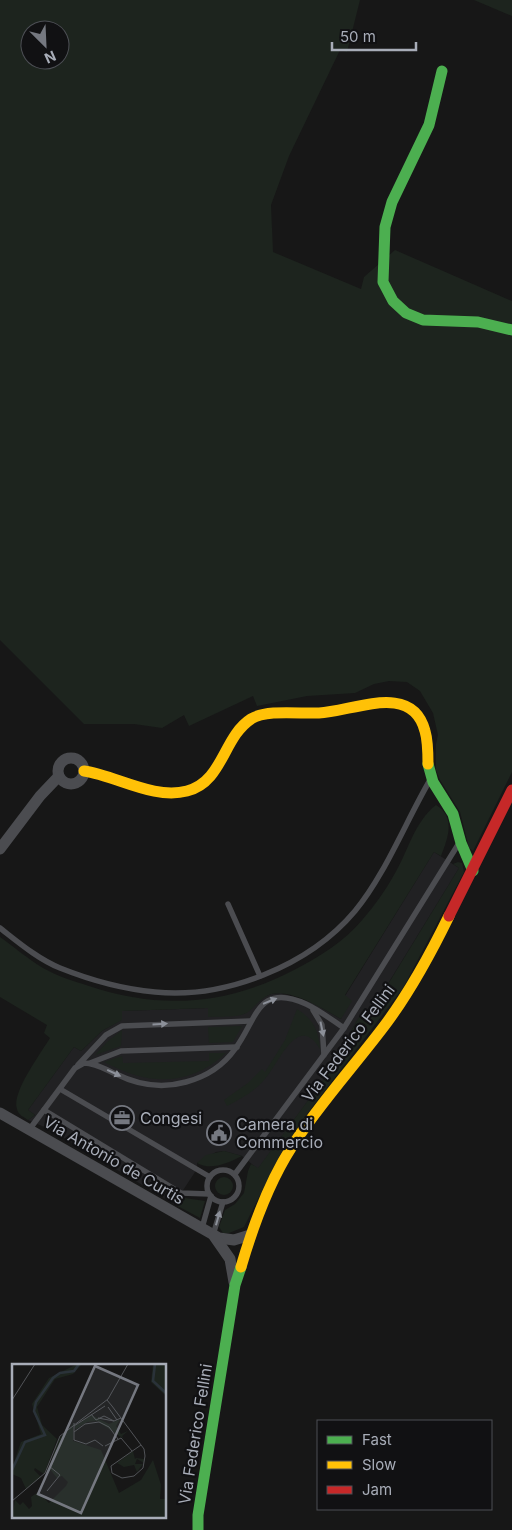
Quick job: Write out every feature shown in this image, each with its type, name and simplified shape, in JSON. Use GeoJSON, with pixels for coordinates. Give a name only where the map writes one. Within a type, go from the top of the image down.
{"type":"FeatureCollection","features":[{"type":"Feature","properties":{"kind":"street"},"geometry":{"type":"LineString","coordinates":[[442,71],[441,82],[429,124],[392,202],[385,226],[384,282],[393,301],[406,313],[423,320],[478,322],[512,330]]}},
{"type":"Feature","properties":{"kind":"street"},"geometry":{"type":"LineString","coordinates":[[84,771],[98,772],[159,791],[186,791],[203,784],[212,775],[240,731],[248,721],[258,715],[306,715],[350,710],[385,701],[396,702],[419,716],[424,726],[431,778],[451,810],[460,841],[473,871]]}},
{"type":"Feature","properties":{"kind":"street"},"geometry":{"type":"LineString","coordinates":[[67,759],[78,761],[84,771],[79,781],[72,784],[64,782],[59,776],[59,765],[67,759]]}},
{"type":"Feature","properties":{"kind":"street"},"geometry":{"type":"LineString","coordinates":[[0,849],[40,796],[59,776]]}},
{"type":"Feature","properties":{"kind":"street","name":"Via Federico Fellini"},"geometry":{"type":"LineString","coordinates":[[198,1530],[235,1285],[250,1235],[266,1196],[291,1148],[389,1020],[421,972],[512,790]]}},
{"type":"Feature","properties":{"kind":"street","name":"Via Antonio de Curtis"},"geometry":{"type":"LineString","coordinates":[[0,1113],[213,1235]]}},
{"type":"Feature","properties":{"kind":"street"},"geometry":{"type":"LineString","coordinates":[[213,1235],[226,1240],[234,1240],[250,1235]]}},
{"type":"Feature","properties":{"kind":"street"},"geometry":{"type":"LineString","coordinates":[[213,1235],[230,1259],[235,1285]]}},
{"type":"Feature","properties":{"kind":"lane"},"geometry":{"type":"LineString","coordinates":[[0,928],[24,947],[58,967],[106,984],[155,992],[185,993],[232,985],[260,976],[315,947],[355,911],[380,871],[431,778]]}},
{"type":"Feature","properties":{"kind":"lane"},"geometry":{"type":"LineString","coordinates":[[235,1174],[344,1028],[460,841]]}},
{"type":"Feature","properties":{"kind":"lane"},"geometry":{"type":"LineString","coordinates":[[228,904],[260,976]]}},
{"type":"Feature","properties":{"kind":"lane"},"geometry":{"type":"LineString","coordinates":[[90,1063],[145,1085],[174,1085],[210,1072],[229,1058],[256,1011],[269,1000],[286,998],[310,1006],[344,1028]]}},
{"type":"Feature","properties":{"kind":"lane"},"geometry":{"type":"LineString","coordinates":[[310,1006],[322,1025],[324,1056]]}},
{"type":"Feature","properties":{"kind":"lane"},"geometry":{"type":"LineString","coordinates":[[29,1130],[75,1068],[106,1035],[122,1026],[250,1021]]}},
{"type":"Feature","properties":{"kind":"lane"},"geometry":{"type":"LineString","coordinates":[[75,1068],[84,1063],[90,1063],[121,1051],[237,1047]]}},
{"type":"Feature","properties":{"kind":"lane"},"geometry":{"type":"LineString","coordinates":[[60,1089],[210,1177]]}},
{"type":"Feature","properties":{"kind":"lane"},"geometry":{"type":"LineString","coordinates":[[44,1110],[180,1192],[210,1195],[222,1202],[231,1200],[239,1190],[240,1184],[235,1174],[225,1169],[218,1170],[210,1177],[207,1184],[210,1195],[202,1228]]}},
{"type":"Feature","properties":{"kind":"lane"},"geometry":{"type":"LineString","coordinates":[[213,1235],[222,1202]]}},
{"type":"Feature","properties":{"kind":"shaded area"},"geometry":{"type":"Polygon","coordinates":[[[0,0],[360,0],[347,52],[340,50],[289,156],[271,205],[273,252],[361,289],[364,277],[395,250],[512,301],[512,772],[473,851],[469,848],[460,812],[436,770],[438,735],[433,713],[420,691],[407,682],[389,681],[374,684],[355,693],[307,696],[257,706],[253,696],[189,726],[184,715],[162,728],[134,724],[84,724],[0,640],[0,0]]]}},
{"type":"Feature","properties":{"kind":"shaded area"},"geometry":{"type":"Polygon","coordinates":[[[474,0],[512,0],[512,16],[474,0]]]}},
{"type":"Feature","properties":{"kind":"shaded area"},"geometry":{"type":"Polygon","coordinates":[[[436,805],[446,816],[449,828],[441,856],[434,852],[345,995],[352,1001],[341,1019],[304,999],[283,994],[273,994],[265,997],[247,1013],[236,1016],[208,1017],[208,1008],[122,1011],[122,1020],[102,1031],[81,1051],[74,1047],[28,1110],[35,1115],[28,1120],[21,1116],[16,1102],[18,1093],[22,1083],[50,1038],[44,1033],[47,1025],[0,997],[0,937],[48,971],[115,994],[167,1001],[218,997],[244,991],[269,982],[303,965],[331,948],[356,927],[391,881],[422,820],[436,805]]]}},
{"type":"Feature","properties":{"kind":"shaded area"},"geometry":{"type":"Polygon","coordinates":[[[434,852],[459,868],[370,1013],[364,1009],[350,1033],[355,1037],[258,1169],[242,1156],[224,1151],[216,1152],[197,1163],[197,1169],[174,1204],[49,1129],[28,1120],[35,1115],[28,1110],[74,1047],[81,1051],[102,1031],[121,1020],[121,1011],[208,1008],[208,1016],[244,1014],[264,997],[281,993],[313,1003],[341,1019],[345,996],[434,852]]]}},
{"type":"Feature","properties":{"kind":"shaded area"},"geometry":{"type":"Polygon","coordinates":[[[462,863],[464,872],[403,988],[304,1118],[280,1155],[244,1227],[229,1233],[223,1233],[219,1227],[225,1210],[235,1204],[244,1193],[251,1164],[258,1168],[355,1037],[350,1033],[364,1008],[371,1012],[459,868],[453,864],[462,863]]]}},
{"type":"Feature","properties":{"kind":"shaded area"},"geometry":{"type":"Polygon","coordinates":[[[297,1009],[311,1021],[317,1031],[320,1049],[312,1039],[304,1036],[297,1038],[290,1044],[257,1087],[227,1106],[224,1100],[248,1083],[262,1069],[265,1072],[285,1040],[297,1009]]]}},
{"type":"Feature","properties":{"kind":"shaded area"},"geometry":{"type":"Polygon","coordinates":[[[242,1026],[233,1042],[209,1043],[208,1027],[242,1026]]]}},
{"type":"Feature","properties":{"kind":"shaded area"},"geometry":{"type":"Polygon","coordinates":[[[122,1030],[121,1046],[95,1055],[107,1042],[122,1030]]]}},
{"type":"Feature","properties":{"kind":"shaded area"},"geometry":{"type":"Polygon","coordinates":[[[209,1053],[226,1053],[212,1064],[197,1072],[167,1079],[136,1075],[104,1062],[122,1056],[123,1063],[209,1061],[209,1053]]]}},
{"type":"Feature","properties":{"kind":"shaded area"},"geometry":{"type":"Polygon","coordinates":[[[224,1151],[242,1156],[214,1166],[197,1163],[206,1155],[224,1151]]]}},
{"type":"Feature","properties":{"kind":"shaded area"},"geometry":{"type":"Polygon","coordinates":[[[224,1177],[230,1180],[233,1186],[230,1192],[224,1195],[218,1192],[215,1186],[218,1180],[224,1177]]]}},
{"type":"Feature","properties":{"kind":"shaded area"},"geometry":{"type":"Polygon","coordinates":[[[178,1197],[205,1201],[200,1218],[174,1204],[178,1197]]]}},
{"type":"Feature","properties":{"kind":"traffic: fast"},"geometry":{"type":"LineString","coordinates":[[442,71],[429,125],[392,202],[385,227],[383,282],[393,301],[406,313],[423,320],[478,322],[512,330]]}},
{"type":"Feature","properties":{"kind":"traffic: fast"},"geometry":{"type":"LineString","coordinates":[[428,764],[433,782],[453,814],[461,843],[473,871]]}},
{"type":"Feature","properties":{"kind":"traffic: fast"},"geometry":{"type":"LineString","coordinates":[[198,1530],[198,1515],[235,1285],[241,1267]]}},
{"type":"Feature","properties":{"kind":"traffic: slow"},"geometry":{"type":"LineString","coordinates":[[84,771],[149,790],[174,793],[187,791],[199,786],[208,778],[216,769],[234,737],[242,727],[257,716],[274,713],[319,713],[380,703],[394,703],[408,707],[418,716],[426,735],[428,764]]}},
{"type":"Feature","properties":{"kind":"traffic: slow"},"geometry":{"type":"LineString","coordinates":[[241,1267],[262,1206],[275,1176],[291,1148],[313,1116],[397,1009],[421,970],[449,916]]}},
{"type":"Feature","properties":{"kind":"traffic: jam"},"geometry":{"type":"LineString","coordinates":[[449,916],[512,790]]}},
{"type":"Feature","properties":{"kind":"place","name":"Congesi"},"geometry":{"type":"Point","coordinates":[122,1118]}},
{"type":"Feature","properties":{"kind":"place","name":"Camera di Commercio"},"geometry":{"type":"Point","coordinates":[219,1133]}}]}
